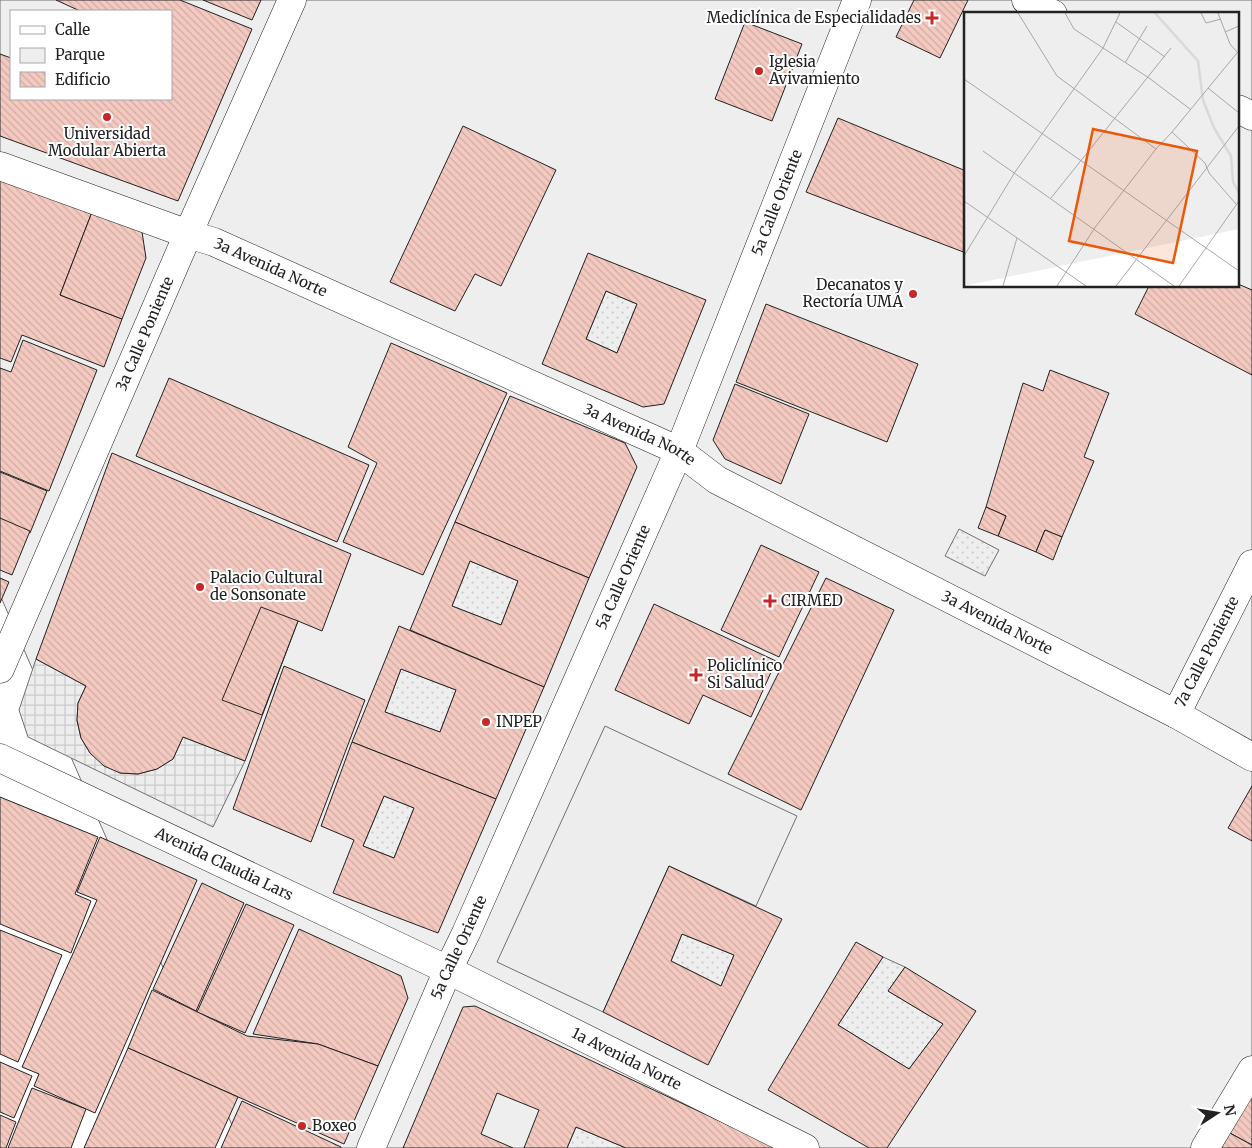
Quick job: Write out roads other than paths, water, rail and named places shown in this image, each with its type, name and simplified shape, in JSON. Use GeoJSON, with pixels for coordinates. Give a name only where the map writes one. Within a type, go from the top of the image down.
{"type":"FeatureCollection","features":[{"type":"Feature","properties":{"kind":"street","name":"3a Calle Poniente"},"geometry":{"type":"LineString","coordinates":[[0,669],[188,234],[292,0]]}},
{"type":"Feature","properties":{"kind":"street","name":"5a Calle Oriente"},"geometry":{"type":"LineString","coordinates":[[371,1148],[448,970],[679,451],[857,0]]}},
{"type":"Feature","properties":{"kind":"street"},"geometry":{"type":"LineString","coordinates":[[1026,0],[1049,12]]}},
{"type":"Feature","properties":{"kind":"street"},"geometry":{"type":"LineString","coordinates":[[1240,110],[1252,116]]}},
{"type":"Feature","properties":{"kind":"street","name":"3a Avenida Norte"},"geometry":{"type":"LineString","coordinates":[[0,166],[221,245],[679,451],[717,480],[1176,714],[1252,757]]}},
{"type":"Feature","properties":{"kind":"street","name":"7a Calle Poniente"},"geometry":{"type":"LineString","coordinates":[[1176,714],[1252,564]]}},
{"type":"Feature","properties":{"kind":"street","name":"Avenida Claudia Lars"},"geometry":{"type":"LineString","coordinates":[[0,758],[448,970]]}},
{"type":"Feature","properties":{"kind":"street","name":"1a Avenida Norte"},"geometry":{"type":"LineString","coordinates":[[448,970],[805,1148]]}},
{"type":"Feature","properties":{"kind":"street"},"geometry":{"type":"LineString","coordinates":[[1204,1148],[1252,1070]]}},
{"type":"Feature","properties":{"kind":"place","name":"Mediclínica de Especialidades"},"geometry":{"type":"Point","coordinates":[932,18]}},
{"type":"Feature","properties":{"kind":"place","name":"Iglesia Avivamiento"},"geometry":{"type":"Point","coordinates":[759,71]}},
{"type":"Feature","properties":{"kind":"place","name":"Universidad Modular Abierta"},"geometry":{"type":"Point","coordinates":[107,117]}},
{"type":"Feature","properties":{"kind":"place","name":"Decanatos y Rectoría UMA"},"geometry":{"type":"Point","coordinates":[913,294]}},
{"type":"Feature","properties":{"kind":"place","name":"Palacio Cultural de Sonsonate"},"geometry":{"type":"Point","coordinates":[200,587]}},
{"type":"Feature","properties":{"kind":"place","name":"CIRMED"},"geometry":{"type":"Point","coordinates":[770,601]}},
{"type":"Feature","properties":{"kind":"place","name":"Policlínico Si Salud"},"geometry":{"type":"Point","coordinates":[696,675]}},
{"type":"Feature","properties":{"kind":"place","name":"INPEP"},"geometry":{"type":"Point","coordinates":[486,722]}},
{"type":"Feature","properties":{"kind":"place","name":"Boxeo"},"geometry":{"type":"Point","coordinates":[302,1126]}}]}
